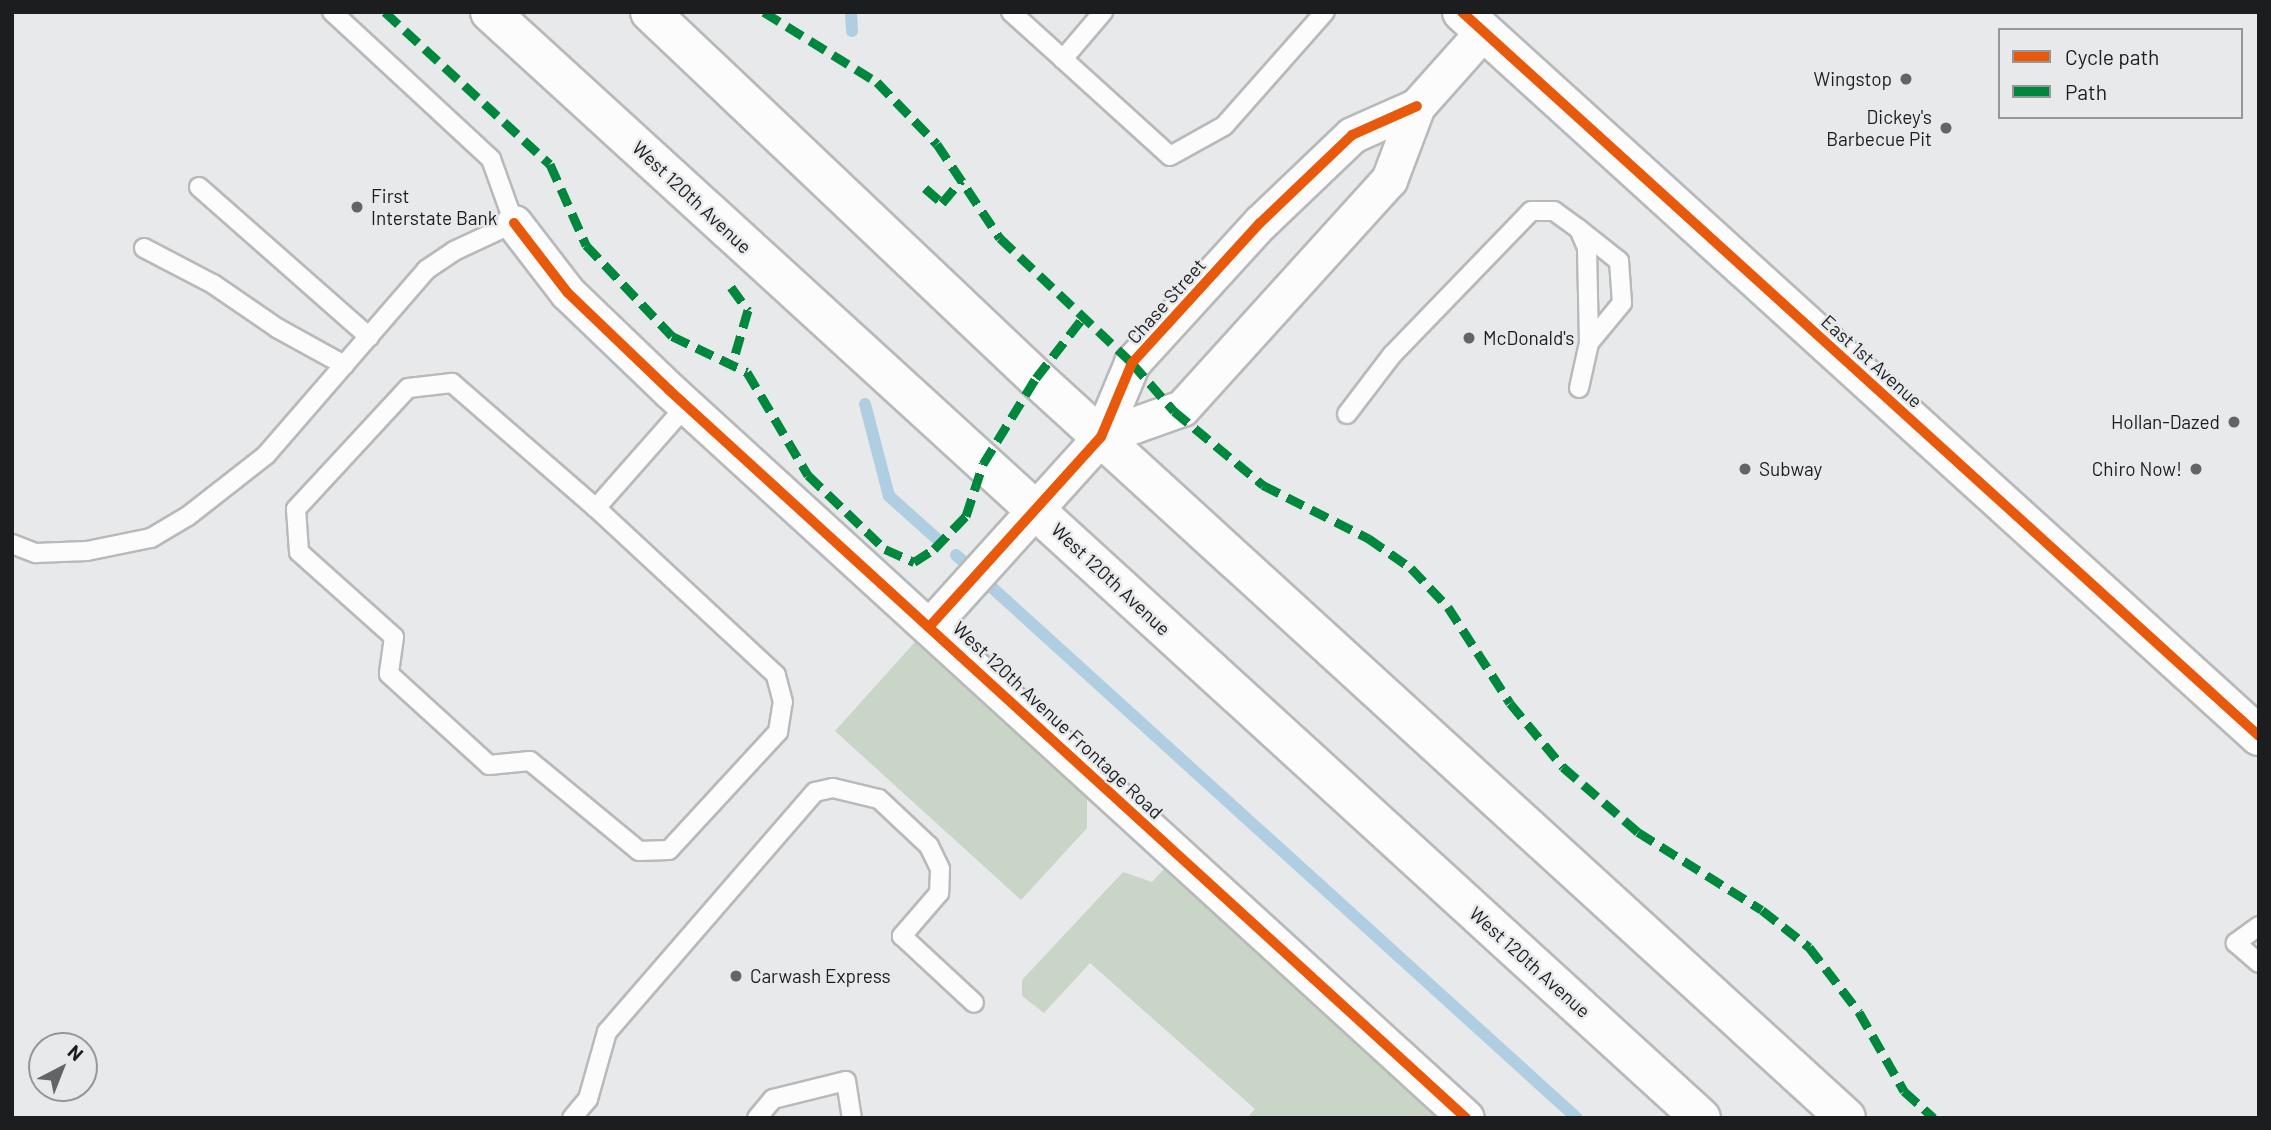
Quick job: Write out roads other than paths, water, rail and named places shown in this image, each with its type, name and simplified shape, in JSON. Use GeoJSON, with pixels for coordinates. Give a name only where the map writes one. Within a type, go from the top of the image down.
{"type":"FeatureCollection","features":[{"type":"Feature","properties":{"kind":"main road","name":"West 120th Avenue"},"geometry":{"type":"LineString","coordinates":[[490,12],[1701,1118]]}},
{"type":"Feature","properties":{"kind":"main road"},"geometry":{"type":"LineString","coordinates":[[650,12],[1101,437],[1846,1118]]}},
{"type":"Feature","properties":{"kind":"main road","name":"East 1st Avenue"},"geometry":{"type":"LineString","coordinates":[[1473,22],[2259,736]]}},
{"type":"Feature","properties":{"kind":"street","name":"Chase Street"},"geometry":{"type":"LineString","coordinates":[[1101,437],[1182,408],[1390,180],[1417,106],[1473,22]]}},
{"type":"Feature","properties":{"kind":"street","name":"Chase Street"},"geometry":{"type":"LineString","coordinates":[[930,626],[1101,437],[1132,363],[1260,223],[1352,135],[1417,106]]}},
{"type":"Feature","properties":{"kind":"street","name":"West 120th Avenue Frontage Road"},"geometry":{"type":"LineString","coordinates":[[514,223],[568,293],[686,406],[1466,1118]]}},
{"type":"Feature","properties":{"kind":"lane"},"geometry":{"type":"LineString","coordinates":[[12,544],[36,553],[87,551],[151,538],[197,510],[266,455],[426,270],[454,251],[514,223],[491,159],[332,12]]}},
{"type":"Feature","properties":{"kind":"lane"},"geometry":{"type":"LineString","coordinates":[[1011,12],[1170,156],[1224,126],[1325,12]]}},
{"type":"Feature","properties":{"kind":"lane"},"geometry":{"type":"LineString","coordinates":[[1063,58],[1103,12]]}},
{"type":"Feature","properties":{"kind":"lane"},"geometry":{"type":"LineString","coordinates":[[199,187],[369,337]]}},
{"type":"Feature","properties":{"kind":"lane"},"geometry":{"type":"LineString","coordinates":[[1347,414],[1392,355],[1531,211],[1554,211],[1619,261],[1622,303],[1589,343]]}},
{"type":"Feature","properties":{"kind":"lane"},"geometry":{"type":"LineString","coordinates":[[1579,229],[1587,248],[1589,343],[1579,388]]}},
{"type":"Feature","properties":{"kind":"lane"},"geometry":{"type":"LineString","coordinates":[[144,248],[213,284],[277,328],[344,365]]}},
{"type":"Feature","properties":{"kind":"lane"},"geometry":{"type":"LineString","coordinates":[[452,383],[596,508],[776,675],[783,702],[779,732],[669,850],[639,851],[530,761],[489,765],[389,674],[394,637],[299,552],[296,509],[408,388],[452,383]]}},
{"type":"Feature","properties":{"kind":"lane"},"geometry":{"type":"LineString","coordinates":[[596,508],[686,406]]}},
{"type":"Feature","properties":{"kind":"lane"},"geometry":{"type":"LineString","coordinates":[[572,1118],[588,1099],[607,1032],[815,792],[833,788],[879,799],[929,846],[940,869],[939,894],[902,936],[974,1003]]}},
{"type":"Feature","properties":{"kind":"lane"},"geometry":{"type":"LineString","coordinates":[[2259,926],[2236,943],[2259,963]]}},
{"type":"Feature","properties":{"kind":"lane"},"geometry":{"type":"LineString","coordinates":[[757,1118],[774,1099],[846,1081],[852,1118]]}},
{"type":"Feature","properties":{"kind":"waterway"},"geometry":{"type":"LineString","coordinates":[[851,12],[852,31]]}},
{"type":"Feature","properties":{"kind":"waterway"},"geometry":{"type":"LineString","coordinates":[[865,404],[889,496],[936,538]]}},
{"type":"Feature","properties":{"kind":"waterway"},"geometry":{"type":"LineString","coordinates":[[956,555],[1577,1118]]}},
{"type":"Feature","properties":{"kind":"place","name":"Wingstop"},"geometry":{"type":"Point","coordinates":[1906,79]}},
{"type":"Feature","properties":{"kind":"place","name":"Dickey's Barbecue Pit"},"geometry":{"type":"Point","coordinates":[1946,128]}},
{"type":"Feature","properties":{"kind":"place","name":"First Interstate Bank"},"geometry":{"type":"Point","coordinates":[357,207]}},
{"type":"Feature","properties":{"kind":"place","name":"McDonald's"},"geometry":{"type":"Point","coordinates":[1469,338]}},
{"type":"Feature","properties":{"kind":"place","name":"Hollan-Dazed"},"geometry":{"type":"Point","coordinates":[2234,422]}},
{"type":"Feature","properties":{"kind":"place","name":"Subway"},"geometry":{"type":"Point","coordinates":[1745,469]}},
{"type":"Feature","properties":{"kind":"place","name":"Chiro Now!"},"geometry":{"type":"Point","coordinates":[2196,469]}},
{"type":"Feature","properties":{"kind":"place","name":"Carwash Express"},"geometry":{"type":"Point","coordinates":[736,976]}}]}
